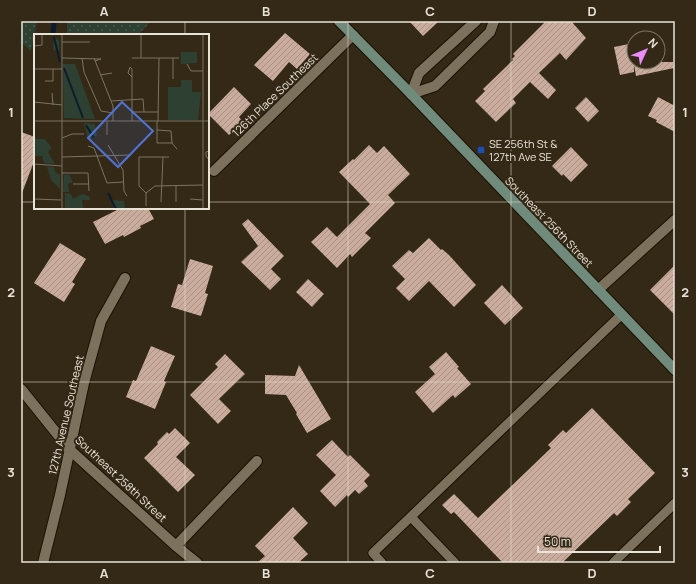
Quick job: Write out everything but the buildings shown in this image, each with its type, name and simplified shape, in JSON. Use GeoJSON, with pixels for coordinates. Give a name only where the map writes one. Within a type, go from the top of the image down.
{"type":"FeatureCollection","features":[{"type":"Feature","properties":{"kind":"main road","name":"Southeast 256th Street"},"geometry":{"type":"LineString","coordinates":[[339,21],[411,94],[675,370]]}},
{"type":"Feature","properties":{"kind":"street"},"geometry":{"type":"LineString","coordinates":[[411,94],[419,73],[476,21]]}},
{"type":"Feature","properties":{"kind":"street"},"geometry":{"type":"LineString","coordinates":[[411,94],[435,86],[490,32],[494,21]]}},
{"type":"Feature","properties":{"kind":"street","name":"126th Place Southeast"},"geometry":{"type":"LineString","coordinates":[[214,171],[352,35]]}},
{"type":"Feature","properties":{"kind":"street"},"geometry":{"type":"LineString","coordinates":[[598,290],[675,220]]}},
{"type":"Feature","properties":{"kind":"street","name":"127th Avenue Southeast"},"geometry":{"type":"LineString","coordinates":[[43,563],[70,450],[84,383],[100,321],[125,278]]}},
{"type":"Feature","properties":{"kind":"street","name":"Southeast 258th Street"},"geometry":{"type":"LineString","coordinates":[[21,389],[70,450],[176,546],[197,563]]}},
{"type":"Feature","properties":{"kind":"street"},"geometry":{"type":"LineString","coordinates":[[176,546],[257,461]]}},
{"type":"Feature","properties":{"kind":"lane"},"geometry":{"type":"LineString","coordinates":[[378,562],[373,553],[621,315]]}},
{"type":"Feature","properties":{"kind":"lane"},"geometry":{"type":"LineString","coordinates":[[613,563],[675,503]]}},
{"type":"Feature","properties":{"kind":"lane"},"geometry":{"type":"LineString","coordinates":[[411,517],[456,563]]}},
{"type":"Feature","properties":{"kind":"green space"},"geometry":{"type":"Polygon","coordinates":[[[21,21],[37,21],[31,51],[21,42],[21,21]]]}},
{"type":"Feature","properties":{"kind":"green space"},"geometry":{"type":"Polygon","coordinates":[[[67,21],[151,21],[139,34],[67,34],[67,21]]]}},
{"type":"Feature","properties":{"kind":"waterway"},"geometry":{"type":"LineString","coordinates":[[53,34],[54,21]]}},
{"type":"Feature","properties":{"kind":"place","name":"SE 256th St & 127th Ave SE"},"geometry":{"type":"Point","coordinates":[481,150]}}]}
